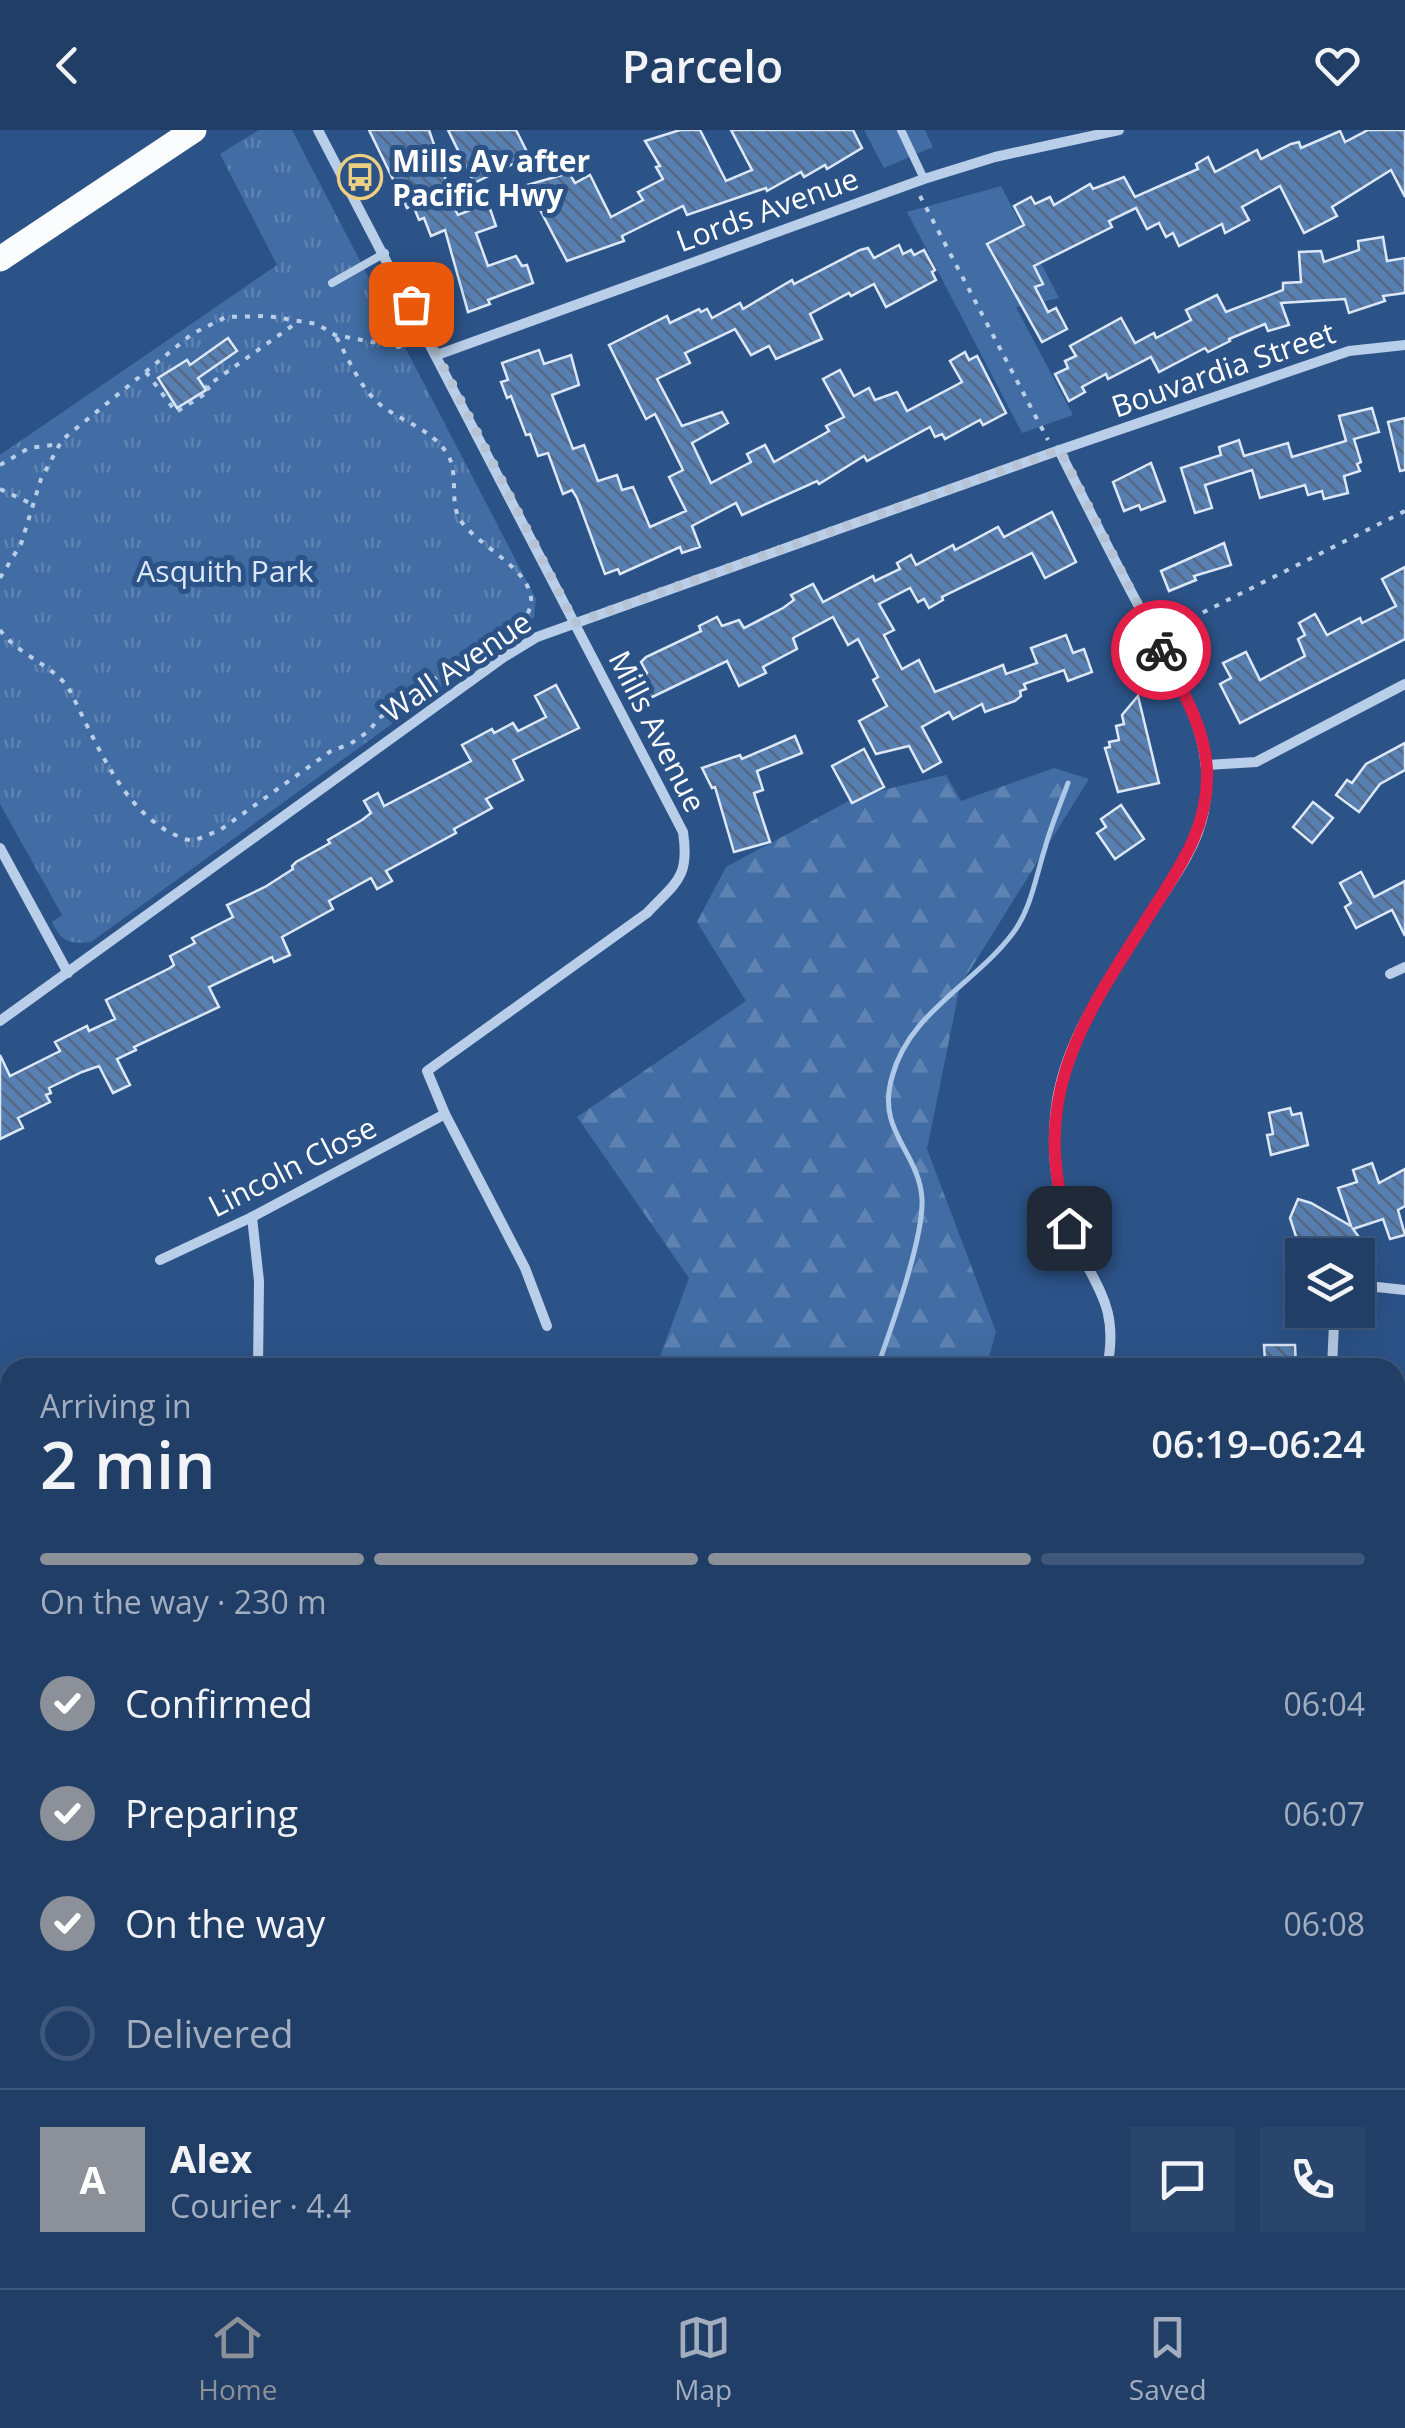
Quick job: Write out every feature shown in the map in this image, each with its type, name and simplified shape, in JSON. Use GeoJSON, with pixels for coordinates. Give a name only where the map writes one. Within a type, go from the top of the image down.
{"type":"FeatureCollection","features":[{"type":"Feature","properties":{"kind":"main road"},"geometry":{"type":"LineString","coordinates":[[0,259],[194,130]]}},
{"type":"Feature","properties":{"kind":"street","name":"Mills Avenue"},"geometry":{"type":"LineString","coordinates":[[318,130],[683,832],[688,861],[678,880],[647,913],[428,1071],[445,1114],[525,1268],[547,1326]]}},
{"type":"Feature","properties":{"kind":"street","name":"Lords Avenue"},"geometry":{"type":"LineString","coordinates":[[437,355],[919,181],[994,157],[1119,130]]}},
{"type":"Feature","properties":{"kind":"street","name":"Bouvardia Street"},"geometry":{"type":"LineString","coordinates":[[1057,451],[1349,351],[1405,345]]}},
{"type":"Feature","properties":{"kind":"street","name":"Wall Avenue"},"geometry":{"type":"LineString","coordinates":[[0,1021],[537,637],[1057,451]]}},
{"type":"Feature","properties":{"kind":"street"},"geometry":{"type":"LineString","coordinates":[[1057,451],[1189,704],[1207,765],[1204,812],[1197,834],[1183,864],[1071,1048],[1056,1107],[1054,1151],[1058,1186],[1069,1228],[1109,1306],[1113,1336],[1109,1358]]}},
{"type":"Feature","properties":{"kind":"street"},"geometry":{"type":"LineString","coordinates":[[1207,765],[1256,762],[1405,684]]}},
{"type":"Feature","properties":{"kind":"street"},"geometry":{"type":"LineString","coordinates":[[0,848],[68,973]]}},
{"type":"Feature","properties":{"kind":"street"},"geometry":{"type":"LineString","coordinates":[[1390,974],[1405,967]]}},
{"type":"Feature","properties":{"kind":"street","name":"Lincoln Close"},"geometry":{"type":"LineString","coordinates":[[160,1260],[252,1217],[445,1114]]}},
{"type":"Feature","properties":{"kind":"street"},"geometry":{"type":"LineString","coordinates":[[252,1217],[259,1281],[258,1358]]}},
{"type":"Feature","properties":{"kind":"street"},"geometry":{"type":"LineString","coordinates":[[1375,1288],[1405,1290]]}},
{"type":"Feature","properties":{"kind":"street"},"geometry":{"type":"LineString","coordinates":[[1332,1358],[1334,1328]]}},
{"type":"Feature","properties":{"kind":"lane"},"geometry":{"type":"LineString","coordinates":[[901,130],[919,181]]}},
{"type":"Feature","properties":{"kind":"lane"},"geometry":{"type":"LineString","coordinates":[[332,282],[385,253]]}},
{"type":"Feature","properties":{"kind":"path"},"geometry":{"type":"LineString","coordinates":[[919,181],[1057,451]]}},
{"type":"Feature","properties":{"kind":"path"},"geometry":{"type":"LineString","coordinates":[[0,578],[21,544],[41,479],[60,444],[192,334],[226,317],[268,316],[318,324],[335,335],[399,347],[426,336]]}},
{"type":"Feature","properties":{"kind":"path"},"geometry":{"type":"LineString","coordinates":[[145,371],[176,412],[210,391],[207,386],[299,320]]}},
{"type":"Feature","properties":{"kind":"path"},"geometry":{"type":"LineString","coordinates":[[0,630],[68,687],[120,782],[146,818],[161,830],[194,841],[220,830],[331,751],[350,744],[453,663],[516,625],[532,607],[532,598],[521,575],[476,539],[457,515],[448,456],[420,428],[378,403],[357,377],[335,335]]}},
{"type":"Feature","properties":{"kind":"path"},"geometry":{"type":"LineString","coordinates":[[0,465],[29,448],[60,444]]}},
{"type":"Feature","properties":{"kind":"path"},"geometry":{"type":"LineString","coordinates":[[0,489],[33,504]]}},
{"type":"Feature","properties":{"kind":"path"},"geometry":{"type":"LineString","coordinates":[[1168,630],[1405,511]]}},
{"type":"Feature","properties":{"kind":"path"},"geometry":{"type":"LineString","coordinates":[[532,607],[540,607]]}},
{"type":"Feature","properties":{"kind":"green space","name":"Asquith Park"},"geometry":{"type":"Polygon","coordinates":[[[259,130],[292,130],[536,599],[534,618],[91,942],[72,942],[55,929],[52,922],[62,915],[0,804],[0,455],[277,265],[220,154],[259,130]]]}},
{"type":"Feature","properties":{"kind":"green space"},"geometry":{"type":"Polygon","coordinates":[[[864,130],[925,130],[933,147],[884,168],[864,130]]]}},
{"type":"Feature","properties":{"kind":"green space"},"geometry":{"type":"Polygon","coordinates":[[[1001,186],[1059,298],[1016,307],[1073,415],[1022,433],[907,212],[1001,186]]]}},
{"type":"Feature","properties":{"kind":"green space"},"geometry":{"type":"Polygon","coordinates":[[[1054,768],[1089,779],[960,986],[927,1149],[996,1332],[989,1358],[659,1358],[689,1278],[577,1117],[746,1001],[697,922],[726,867],[858,796],[946,775],[961,801],[1054,768]]]}},
{"type":"Feature","properties":{"kind":"building"},"geometry":{"type":"Polygon","coordinates":[[[369,130],[429,130],[451,195],[448,196],[458,215],[488,203],[496,226],[476,233],[488,266],[516,256],[522,266],[527,265],[533,283],[468,312],[445,230],[431,236],[413,205],[407,208],[369,130]]]}},
{"type":"Feature","properties":{"kind":"building"},"geometry":{"type":"Polygon","coordinates":[[[448,130],[516,130],[529,156],[474,183],[448,130]]]}},
{"type":"Feature","properties":{"kind":"building"},"geometry":{"type":"Polygon","coordinates":[[[680,130],[700,130],[726,181],[752,170],[731,130],[853,130],[862,148],[827,169],[825,165],[804,177],[801,172],[767,191],[766,188],[687,215],[683,206],[622,236],[624,241],[567,261],[527,185],[569,173],[575,183],[590,175],[611,217],[643,200],[638,192],[663,179],[645,141],[680,130]]]}},
{"type":"Feature","properties":{"kind":"building"},"geometry":{"type":"Polygon","coordinates":[[[1368,130],[1405,130],[1405,197],[1391,170],[1332,207],[1337,216],[1304,233],[1280,186],[1242,207],[1249,220],[1225,233],[1222,224],[1179,246],[1173,233],[1166,237],[1159,223],[1147,229],[1136,208],[1109,221],[1112,227],[1034,266],[1043,284],[1035,287],[1048,312],[1056,308],[1067,329],[1042,342],[987,244],[1024,225],[1014,206],[1031,197],[1035,204],[1050,197],[1054,205],[1090,184],[1093,189],[1124,177],[1135,197],[1198,169],[1196,164],[1208,157],[1215,172],[1257,150],[1261,159],[1291,144],[1299,142],[1301,148],[1340,131],[1345,142],[1368,130]]]}},
{"type":"Feature","properties":{"kind":"building"},"geometry":{"type":"Polygon","coordinates":[[[1383,237],[1387,261],[1405,258],[1405,293],[1383,296],[1385,301],[1349,313],[1345,299],[1281,303],[1289,325],[1268,331],[1265,324],[1159,372],[1151,357],[1108,379],[1106,374],[1082,387],[1085,392],[1069,401],[1055,374],[1068,368],[1065,361],[1076,356],[1070,346],[1121,318],[1135,343],[1154,333],[1156,338],[1191,320],[1186,310],[1217,295],[1226,312],[1283,290],[1283,283],[1301,282],[1299,252],[1321,251],[1324,262],[1359,250],[1358,241],[1383,237]]]}},
{"type":"Feature","properties":{"kind":"building"},"geometry":{"type":"Polygon","coordinates":[[[899,245],[903,254],[911,250],[914,255],[924,250],[936,280],[886,307],[874,284],[851,296],[849,293],[810,314],[822,339],[776,359],[769,346],[751,355],[735,329],[685,353],[690,363],[657,379],[682,426],[722,412],[728,423],[692,443],[711,483],[751,462],[747,454],[765,445],[774,462],[829,431],[826,426],[844,417],[823,379],[840,370],[854,396],[869,388],[875,400],[897,392],[907,411],[962,382],[950,361],[965,352],[969,360],[977,356],[1006,413],[983,425],[980,420],[945,439],[942,434],[935,437],[930,427],[867,461],[864,456],[819,484],[817,481],[742,515],[736,503],[692,526],[700,547],[682,553],[680,547],[620,574],[618,569],[605,574],[577,498],[572,490],[563,494],[548,453],[538,456],[511,396],[507,398],[501,382],[508,380],[502,363],[539,350],[544,364],[571,355],[579,385],[552,395],[573,449],[584,445],[598,481],[617,475],[622,490],[633,487],[650,527],[686,511],[669,477],[683,470],[655,414],[646,419],[609,345],[667,316],[670,323],[699,309],[707,309],[712,318],[740,303],[743,309],[792,280],[794,284],[860,250],[868,248],[874,258],[899,245]]]}},
{"type":"Feature","properties":{"kind":"building"},"geometry":{"type":"Polygon","coordinates":[[[228,338],[237,351],[198,378],[206,390],[177,408],[158,378],[187,360],[190,365],[228,338]]]}},
{"type":"Feature","properties":{"kind":"building"},"geometry":{"type":"Polygon","coordinates":[[[1372,408],[1379,432],[1354,439],[1360,471],[1344,476],[1348,493],[1324,499],[1322,491],[1308,495],[1305,485],[1260,498],[1252,470],[1205,485],[1212,508],[1195,513],[1181,468],[1221,455],[1219,447],[1239,440],[1244,456],[1288,443],[1292,457],[1346,441],[1339,416],[1372,408]]]}},
{"type":"Feature","properties":{"kind":"building"},"geometry":{"type":"Polygon","coordinates":[[[1405,418],[1405,470],[1400,471],[1388,422],[1405,418]]]}},
{"type":"Feature","properties":{"kind":"building"},"geometry":{"type":"Polygon","coordinates":[[[1151,463],[1165,501],[1141,510],[1139,505],[1124,511],[1113,482],[1151,463]]]}},
{"type":"Feature","properties":{"kind":"building"},"geometry":{"type":"Polygon","coordinates":[[[1052,512],[1076,562],[1045,578],[1032,553],[942,597],[929,608],[924,599],[918,602],[910,588],[879,604],[894,630],[884,635],[902,669],[919,660],[935,692],[1003,665],[1006,674],[1037,663],[1031,648],[1066,635],[1073,653],[1084,649],[1092,672],[1068,681],[1064,670],[1024,684],[1026,689],[1020,691],[1021,696],[1015,701],[985,712],[982,704],[953,719],[949,712],[922,727],[941,762],[923,772],[909,746],[876,754],[859,721],[887,706],[873,680],[878,677],[858,639],[848,645],[833,617],[793,638],[797,649],[763,667],[766,673],[739,686],[727,661],[646,700],[636,679],[647,673],[641,662],[646,657],[701,631],[699,626],[717,617],[722,626],[739,620],[744,628],[783,608],[794,600],[791,595],[813,584],[823,602],[873,576],[875,581],[900,569],[897,563],[911,555],[916,565],[998,527],[1004,537],[1052,512]]]}},
{"type":"Feature","properties":{"kind":"building"},"geometry":{"type":"Polygon","coordinates":[[[1224,543],[1231,565],[1194,576],[1196,580],[1169,591],[1161,571],[1224,543]]]}},
{"type":"Feature","properties":{"kind":"building"},"geometry":{"type":"Polygon","coordinates":[[[1405,567],[1405,639],[1240,723],[1220,684],[1231,678],[1223,663],[1246,652],[1260,680],[1305,656],[1298,639],[1305,635],[1299,623],[1315,614],[1327,635],[1396,606],[1382,579],[1405,567]]]}},
{"type":"Feature","properties":{"kind":"building"},"geometry":{"type":"Polygon","coordinates":[[[556,685],[579,728],[513,760],[523,780],[486,799],[492,808],[454,829],[456,833],[386,871],[392,881],[377,889],[371,878],[329,901],[333,909],[282,937],[290,955],[274,962],[272,957],[209,987],[219,1007],[117,1059],[130,1085],[113,1093],[99,1066],[82,1072],[49,1088],[51,1093],[46,1095],[50,1102],[18,1118],[23,1128],[0,1139],[0,1055],[10,1076],[60,1051],[55,1042],[87,1026],[89,1031],[115,1019],[106,1000],[170,968],[174,965],[170,956],[195,943],[192,938],[233,917],[227,905],[265,887],[362,820],[371,813],[364,801],[378,793],[384,806],[471,761],[462,745],[492,729],[494,733],[513,723],[518,731],[546,717],[535,696],[556,685]]]}},
{"type":"Feature","properties":{"kind":"building"},"geometry":{"type":"Polygon","coordinates":[[[1138,696],[1159,783],[1118,792],[1105,748],[1110,747],[1109,742],[1119,740],[1116,726],[1124,724],[1122,715],[1138,696]]]}},
{"type":"Feature","properties":{"kind":"building"},"geometry":{"type":"Polygon","coordinates":[[[795,736],[802,753],[757,771],[763,790],[754,793],[770,842],[734,852],[715,787],[712,788],[702,768],[740,755],[742,759],[795,736]]]}},
{"type":"Feature","properties":{"kind":"building"},"geometry":{"type":"Polygon","coordinates":[[[1405,743],[1405,770],[1380,784],[1359,812],[1336,795],[1347,780],[1352,783],[1366,764],[1405,743]]]}},
{"type":"Feature","properties":{"kind":"building"},"geometry":{"type":"Polygon","coordinates":[[[864,749],[884,787],[852,803],[832,766],[864,749]]]}},
{"type":"Feature","properties":{"kind":"building"},"geometry":{"type":"Polygon","coordinates":[[[1313,802],[1333,818],[1312,843],[1293,827],[1313,802]]]}},
{"type":"Feature","properties":{"kind":"building"},"geometry":{"type":"Polygon","coordinates":[[[1121,805],[1144,839],[1115,859],[1097,833],[1106,827],[1101,819],[1121,805]]]}},
{"type":"Feature","properties":{"kind":"building"},"geometry":{"type":"Polygon","coordinates":[[[1361,872],[1374,897],[1405,881],[1405,936],[1392,910],[1356,928],[1345,907],[1351,903],[1340,883],[1361,872]]]}},
{"type":"Feature","properties":{"kind":"building"},"geometry":{"type":"Polygon","coordinates":[[[1290,1108],[1292,1115],[1301,1113],[1308,1145],[1271,1155],[1267,1135],[1273,1134],[1269,1113],[1290,1108]]]}},
{"type":"Feature","properties":{"kind":"building"},"geometry":{"type":"Polygon","coordinates":[[[1372,1163],[1379,1183],[1405,1169],[1405,1206],[1398,1210],[1405,1235],[1390,1239],[1383,1219],[1353,1229],[1360,1238],[1296,1238],[1290,1218],[1298,1199],[1351,1226],[1338,1188],[1357,1182],[1353,1170],[1372,1163]]]}},
{"type":"Feature","properties":{"kind":"building"},"geometry":{"type":"Polygon","coordinates":[[[1264,1345],[1295,1345],[1296,1358],[1265,1358],[1264,1345]]]}},
{"type":"Feature","properties":{"kind":"waterway"},"geometry":{"type":"LineString","coordinates":[[880,1358],[906,1283],[922,1199],[914,1167],[890,1113],[892,1077],[913,1034],[998,951],[1019,924],[1068,783]]}},
{"type":"Feature","properties":{"kind":"way so far"},"geometry":{"type":"LineString","coordinates":[[411,304],[575,623],[1060,450],[1161,650]]}},
{"type":"Feature","properties":{"kind":"place","name":"Mills Av after Pacific Hwy"},"geometry":{"type":"Point","coordinates":[360,177]}},
{"type":"Feature","properties":{"kind":"route"},"geometry":{"type":"LineString","coordinates":[[1069,1228],[1054,1151],[1056,1107],[1071,1048],[1183,864],[1204,812],[1207,765],[1197,723],[1161,650]]}}]}
